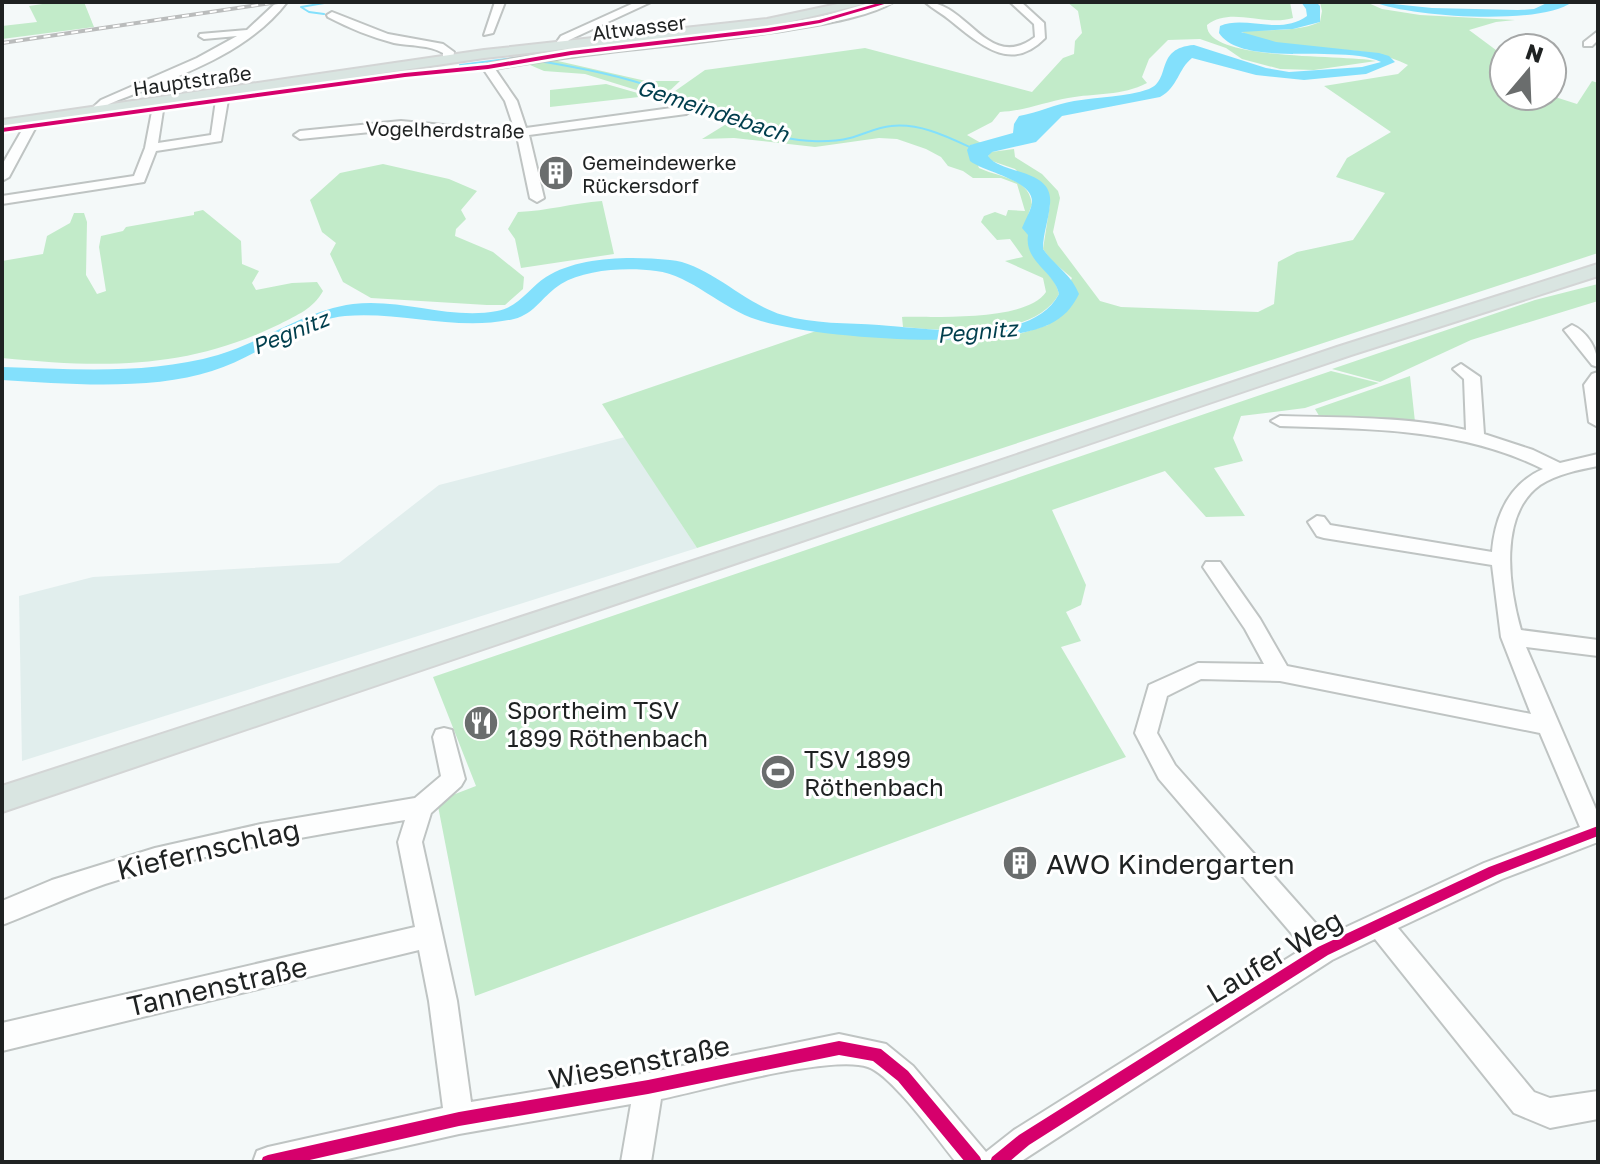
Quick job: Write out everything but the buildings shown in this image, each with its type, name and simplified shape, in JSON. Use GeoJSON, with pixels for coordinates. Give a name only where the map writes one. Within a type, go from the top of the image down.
{"type":"FeatureCollection","features":[{"type":"Feature","properties":{"kind":"main road","name":"Hauptstraße"},"geometry":{"type":"LineString","coordinates":[[2,125],[447,60],[767,23],[865,2]]}},
{"type":"Feature","properties":{"kind":"main road"},"geometry":{"type":"LineString","coordinates":[[2,799],[1344,351],[1598,270]]}},
{"type":"Feature","properties":{"kind":"street"},"geometry":{"type":"LineString","coordinates":[[94,112],[105,102],[175,72],[248,32],[282,2]]}},
{"type":"Feature","properties":{"kind":"street"},"geometry":{"type":"LineString","coordinates":[[488,33],[500,2]]}},
{"type":"Feature","properties":{"kind":"street"},"geometry":{"type":"LineString","coordinates":[[569,44],[622,10],[646,2]]}},
{"type":"Feature","properties":{"kind":"street","name":"Altwasser"},"geometry":{"type":"LineString","coordinates":[[521,132],[511,101],[488,67],[569,44],[768,30],[820,21],[888,2]]}},
{"type":"Feature","properties":{"kind":"street"},"geometry":{"type":"LineString","coordinates":[[930,2],[943,8],[983,41],[1004,53],[1024,49],[1040,38],[1039,23],[1015,2]]}},
{"type":"Feature","properties":{"kind":"street"},"geometry":{"type":"LineString","coordinates":[[332,15],[375,34],[406,42],[442,46],[449,52],[447,60]]}},
{"type":"Feature","properties":{"kind":"street"},"geometry":{"type":"LineString","coordinates":[[204,36],[248,32]]}},
{"type":"Feature","properties":{"kind":"street"},"geometry":{"type":"LineString","coordinates":[[1588,44],[1598,34]]}},
{"type":"Feature","properties":{"kind":"street"},"geometry":{"type":"LineString","coordinates":[[2,200],[139,179],[178,74],[175,72]]}},
{"type":"Feature","properties":{"kind":"street"},"geometry":{"type":"LineString","coordinates":[[151,148],[217,138],[222,100],[218,94]]}},
{"type":"Feature","properties":{"kind":"street","name":"Vogelherdstraße"},"geometry":{"type":"LineString","coordinates":[[300,135],[368,125],[521,132],[686,110]]}},
{"type":"Feature","properties":{"kind":"street"},"geometry":{"type":"LineString","coordinates":[[2,177],[33,121]]}},
{"type":"Feature","properties":{"kind":"street"},"geometry":{"type":"LineString","coordinates":[[521,132],[537,198]]}},
{"type":"Feature","properties":{"kind":"street"},"geometry":{"type":"LineString","coordinates":[[1572,330],[1598,362]]}},
{"type":"Feature","properties":{"kind":"street"},"geometry":{"type":"LineString","coordinates":[[1461,369],[1472,377],[1475,437]]}},
{"type":"Feature","properties":{"kind":"street"},"geometry":{"type":"LineString","coordinates":[[1598,377],[1592,385],[1598,422]]}},
{"type":"Feature","properties":{"kind":"street"},"geometry":{"type":"LineString","coordinates":[[1280,421],[1397,426],[1475,437],[1541,459],[1560,470]]}},
{"type":"Feature","properties":{"kind":"street"},"geometry":{"type":"LineString","coordinates":[[1596,832],[1511,637],[1501,589],[1501,560],[1509,510],[1533,481],[1598,460]]}},
{"type":"Feature","properties":{"kind":"street"},"geometry":{"type":"LineString","coordinates":[[1317,522],[1324,531],[1501,560]]}},
{"type":"Feature","properties":{"kind":"street"},"geometry":{"type":"LineString","coordinates":[[1213,567],[1253,624],[1280,673]]}},
{"type":"Feature","properties":{"kind":"street"},"geometry":{"type":"LineString","coordinates":[[1511,637],[1598,648]]}},
{"type":"Feature","properties":{"kind":"street"},"geometry":{"type":"LineString","coordinates":[[1323,951],[1167,772],[1146,733],[1157,691],[1198,671],[1280,673],[1548,726]]}},
{"type":"Feature","properties":{"kind":"street"},"geometry":{"type":"LineString","coordinates":[[444,737],[453,779],[421,807],[410,842],[431,935],[459,1119]]}},
{"type":"Feature","properties":{"kind":"street","name":"Kiefernschlag"},"geometry":{"type":"LineString","coordinates":[[2,913],[45,893],[140,861],[240,837],[421,807]]}},
{"type":"Feature","properties":{"kind":"street","name":"Laufer Weg"},"geometry":{"type":"LineString","coordinates":[[997,1162],[1024,1140],[1323,951],[1493,871],[1596,832]]}},
{"type":"Feature","properties":{"kind":"street"},"geometry":{"type":"LineString","coordinates":[[1378,923],[1524,1103],[1550,1113],[1598,1105]]}},
{"type":"Feature","properties":{"kind":"street","name":"Tannenstraße"},"geometry":{"type":"LineString","coordinates":[[2,1037],[431,935]]}},
{"type":"Feature","properties":{"kind":"street","name":"Wiesenstraße"},"geometry":{"type":"LineString","coordinates":[[268,1162],[340,1154],[459,1119],[648,1087],[839,1048],[876,1054],[903,1076],[975,1162]]}},
{"type":"Feature","properties":{"kind":"street"},"geometry":{"type":"LineString","coordinates":[[636,1162],[648,1087]]}},
{"type":"Feature","properties":{"kind":"shaded area"},"geometry":{"type":"Polygon","coordinates":[[[625,437],[697,548],[22,761],[19,596],[93,577],[339,563],[439,485],[625,437]]]}},
{"type":"Feature","properties":{"kind":"green space"},"geometry":{"type":"Polygon","coordinates":[[[84,2],[94,27],[2,39],[2,26],[37,22],[29,6],[84,2]]]}},
{"type":"Feature","properties":{"kind":"green space"},"geometry":{"type":"Polygon","coordinates":[[[1067,2],[1290,2],[1293,18],[1227,17],[1207,25],[1213,37],[1253,51],[1376,61],[1314,70],[1280,69],[1242,59],[1226,48],[1200,39],[1168,40],[1149,59],[1142,77],[1147,83],[1138,87],[1000,112],[992,122],[967,135],[981,143],[971,145],[979,168],[1012,180],[1025,189],[1030,196],[1029,245],[1059,294],[1047,309],[1030,319],[988,329],[903,327],[902,317],[1000,313],[1035,302],[1046,292],[1043,278],[1005,261],[1023,257],[1010,239],[997,240],[981,222],[984,216],[995,212],[1006,216],[1008,210],[1025,211],[1017,184],[1001,178],[973,178],[948,166],[941,157],[926,149],[897,139],[879,138],[815,147],[734,138],[702,139],[728,123],[678,102],[674,99],[678,93],[668,96],[705,70],[865,48],[1032,92],[1063,58],[1074,54],[1075,41],[1082,33],[1078,11],[1067,2]]]}},
{"type":"Feature","properties":{"kind":"green space"},"geometry":{"type":"Polygon","coordinates":[[[1320,2],[1366,2],[1382,9],[1420,15],[1515,20],[1469,30],[1488,44],[1488,112],[1568,112],[1568,101],[1577,104],[1592,81],[1598,83],[1598,253],[697,548],[602,404],[819,330],[883,337],[959,340],[1019,334],[1048,325],[1072,278],[1043,249],[1050,204],[1015,169],[989,160],[991,152],[1014,149],[1015,157],[1042,174],[1058,191],[1060,198],[1053,232],[1058,245],[1100,301],[1121,307],[1258,312],[1274,304],[1278,262],[1297,252],[1353,240],[1385,193],[1336,177],[1347,158],[1391,132],[1324,86],[1398,74],[1408,65],[1366,52],[1279,44],[1240,31],[1310,25],[1320,22],[1320,2]]]}},
{"type":"Feature","properties":{"kind":"green space"},"geometry":{"type":"Polygon","coordinates":[[[555,58],[646,81],[680,81],[662,98],[585,74],[544,71],[523,62],[555,58]]]}},
{"type":"Feature","properties":{"kind":"green space"},"geometry":{"type":"Polygon","coordinates":[[[606,84],[648,96],[550,107],[550,90],[606,84]]]}},
{"type":"Feature","properties":{"kind":"green space"},"geometry":{"type":"Polygon","coordinates":[[[383,164],[449,179],[477,191],[461,210],[466,219],[456,229],[455,236],[493,252],[524,277],[523,289],[505,305],[487,305],[371,298],[343,282],[330,254],[336,243],[322,232],[310,200],[340,173],[383,164]]]}},
{"type":"Feature","properties":{"kind":"green space"},"geometry":{"type":"Polygon","coordinates":[[[602,201],[614,254],[521,268],[515,239],[508,229],[518,212],[602,201]]]}},
{"type":"Feature","properties":{"kind":"green space"},"geometry":{"type":"Polygon","coordinates":[[[203,210],[241,241],[242,264],[259,271],[252,283],[256,290],[317,282],[323,291],[319,297],[309,307],[280,324],[245,339],[177,358],[110,364],[2,358],[2,261],[43,254],[47,236],[70,223],[74,213],[84,213],[87,222],[86,275],[97,294],[106,291],[99,247],[101,236],[123,231],[126,227],[194,215],[194,212],[203,210]]]}},
{"type":"Feature","properties":{"kind":"green space"},"geometry":{"type":"Polygon","coordinates":[[[1598,284],[1598,301],[1471,340],[1380,382],[1332,369],[1535,300],[1598,284]]]}},
{"type":"Feature","properties":{"kind":"green space","name":"TSV 1899 Röthenbach"},"geometry":{"type":"Polygon","coordinates":[[[1331,371],[1379,383],[1305,408],[1241,416],[1233,438],[1243,461],[1214,468],[1245,516],[1206,517],[1165,471],[1052,510],[1086,585],[1081,605],[1066,612],[1081,641],[1061,647],[1126,757],[475,996],[437,801],[476,786],[433,677],[1331,371]]]}},
{"type":"Feature","properties":{"kind":"green space"},"geometry":{"type":"Polygon","coordinates":[[[1410,376],[1415,422],[1321,419],[1315,409],[1410,376]]]}},
{"type":"Feature","properties":{"kind":"water","name":"Pegnitz"},"geometry":{"type":"Polygon","coordinates":[[[1301,2],[1316,2],[1320,6],[1320,22],[1293,29],[1241,32],[1276,42],[1379,53],[1395,62],[1366,74],[1304,80],[1256,75],[1192,58],[1171,88],[1160,97],[1062,116],[1036,142],[992,152],[988,156],[1044,184],[1049,192],[1050,204],[1043,249],[1072,281],[1079,294],[1059,318],[1024,332],[949,340],[862,337],[785,327],[745,315],[669,274],[620,269],[571,279],[555,288],[528,313],[514,319],[472,323],[345,316],[310,325],[229,365],[188,377],[136,384],[2,380],[2,367],[111,369],[192,361],[235,349],[317,313],[353,304],[389,304],[461,313],[497,311],[512,306],[540,281],[559,270],[590,261],[623,258],[684,263],[769,310],[806,320],[950,330],[1003,328],[1026,322],[1045,311],[1059,294],[1030,252],[1028,235],[1022,228],[1032,203],[1031,195],[1017,183],[970,161],[967,150],[970,145],[1013,133],[1019,116],[1067,102],[1149,89],[1160,79],[1168,58],[1182,47],[1194,45],[1266,68],[1289,72],[1362,67],[1381,62],[1343,55],[1249,50],[1231,44],[1219,33],[1220,26],[1230,23],[1274,25],[1296,22],[1307,16],[1301,2]]]}},
{"type":"Feature","properties":{"kind":"water"},"geometry":{"type":"Polygon","coordinates":[[[1374,2],[1432,8],[1518,10],[1534,9],[1549,2],[1572,2],[1556,10],[1533,14],[1475,17],[1415,12],[1374,2]]]}},
{"type":"Feature","properties":{"kind":"waterway","name":"Gemeindebach"},"geometry":{"type":"LineString","coordinates":[[324,14],[309,12],[301,7],[330,2]]}},
{"type":"Feature","properties":{"kind":"waterway","name":"Gemeindebach"},"geometry":{"type":"LineString","coordinates":[[460,65],[529,56]]}},
{"type":"Feature","properties":{"kind":"waterway","name":"Gemeindebach"},"geometry":{"type":"LineString","coordinates":[[539,61],[649,86],[791,139],[834,141],[886,127],[912,126],[933,131],[972,148]]}},
{"type":"Feature","properties":{"kind":"railway"},"geometry":{"type":"LineString","coordinates":[[2,43],[278,2]]}},
{"type":"Feature","properties":{"kind":"cycle path"},"geometry":{"type":"LineString","coordinates":[[2,130],[405,75],[488,67],[571,53],[768,30],[820,21],[888,2]]}},
{"type":"Feature","properties":{"kind":"cycle path"},"geometry":{"type":"LineString","coordinates":[[997,1162],[1024,1140],[1323,951],[1493,871],[1598,831]]}},
{"type":"Feature","properties":{"kind":"cycle path"},"geometry":{"type":"LineString","coordinates":[[268,1162],[459,1119],[648,1087],[839,1048],[876,1054],[903,1076],[975,1162]]}},
{"type":"Feature","properties":{"kind":"place","name":"Gemeindewerke Rückersdorf"},"geometry":{"type":"Point","coordinates":[556,173]}},
{"type":"Feature","properties":{"kind":"place","name":"Sportheim TSV 1899 Röthenbach"},"geometry":{"type":"Point","coordinates":[481,723]}},
{"type":"Feature","properties":{"kind":"place","name":"TSV 1899 Röthenbach"},"geometry":{"type":"Point","coordinates":[778,772]}},
{"type":"Feature","properties":{"kind":"place","name":"AWO Kindergarten"},"geometry":{"type":"Point","coordinates":[1020,863]}}]}
